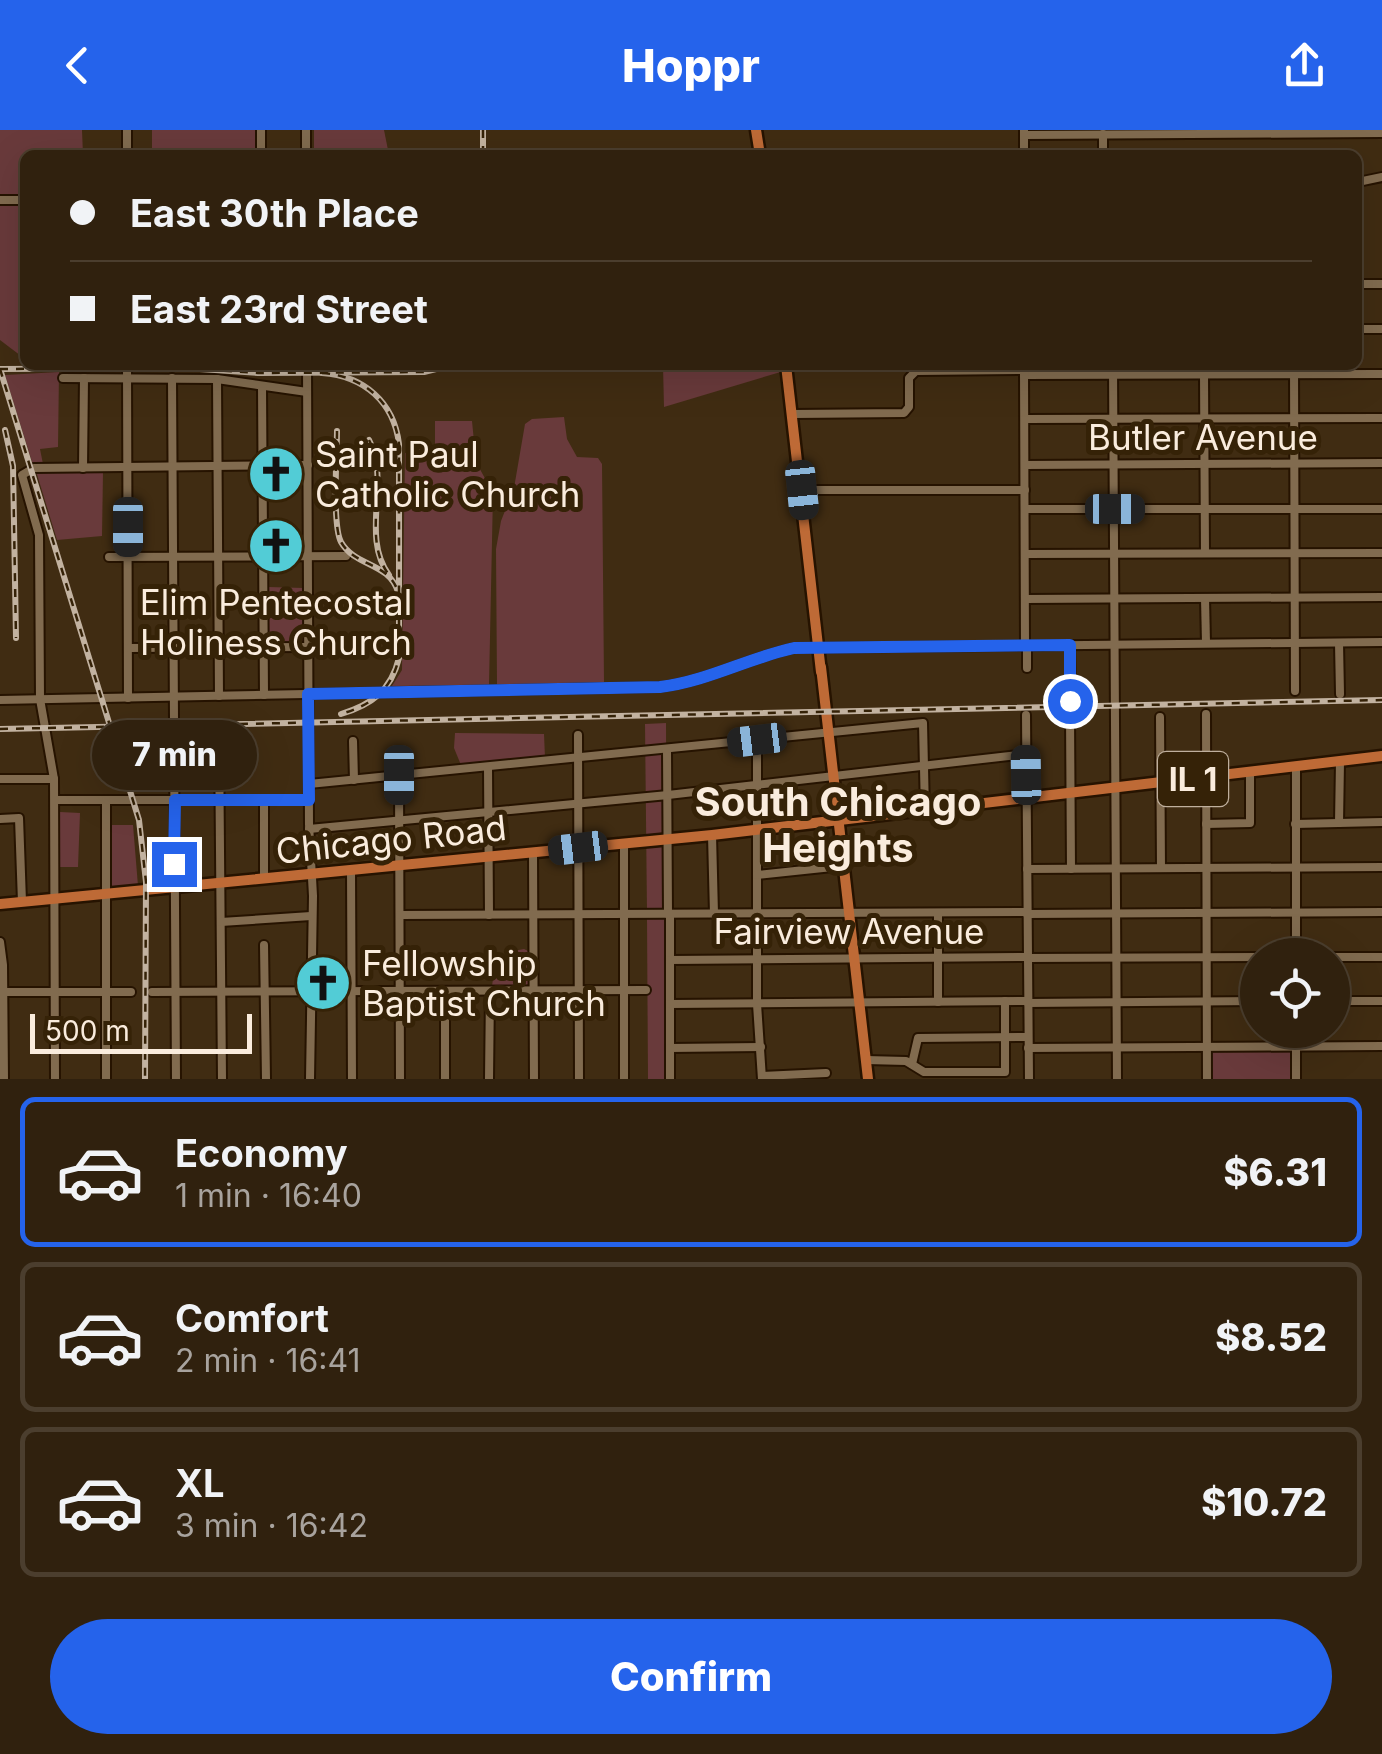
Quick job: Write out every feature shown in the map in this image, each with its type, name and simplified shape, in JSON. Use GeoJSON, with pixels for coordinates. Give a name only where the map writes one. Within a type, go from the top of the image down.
{"type":"FeatureCollection","features":[{"type":"Feature","properties":{"kind":"main road"},"geometry":{"type":"LineString","coordinates":[[787,370],[868,1079]]}},
{"type":"Feature","properties":{"kind":"main road","name":"Chicago Road"},"geometry":{"type":"LineString","coordinates":[[0,904],[712,835],[1382,756]]}},
{"type":"Feature","properties":{"kind":"street"},"geometry":{"type":"LineString","coordinates":[[1024,132],[1382,134]]}},
{"type":"Feature","properties":{"kind":"street"},"geometry":{"type":"LineString","coordinates":[[1103,134],[1103,150]]}},
{"type":"Feature","properties":{"kind":"street"},"geometry":{"type":"LineString","coordinates":[[127,370],[128,698]]}},
{"type":"Feature","properties":{"kind":"street"},"geometry":{"type":"LineString","coordinates":[[307,370],[310,1079]]}},
{"type":"Feature","properties":{"kind":"street"},"geometry":{"type":"LineString","coordinates":[[793,414],[904,413],[909,407],[910,378],[916,371],[1114,370],[1204,374],[1276,370]]}},
{"type":"Feature","properties":{"kind":"street"},"geometry":{"type":"LineString","coordinates":[[1114,370],[1118,1079]]}},
{"type":"Feature","properties":{"kind":"street"},"geometry":{"type":"LineString","coordinates":[[1294,370],[1295,691]]}},
{"type":"Feature","properties":{"kind":"street"},"geometry":{"type":"LineString","coordinates":[[1312,370],[1382,374]]}},
{"type":"Feature","properties":{"kind":"street"},"geometry":{"type":"LineString","coordinates":[[1024,372],[1027,668]]}},
{"type":"Feature","properties":{"kind":"street"},"geometry":{"type":"LineString","coordinates":[[1204,374],[1205,553]]}},
{"type":"Feature","properties":{"kind":"street"},"geometry":{"type":"LineString","coordinates":[[62,378],[217,380],[307,392]]}},
{"type":"Feature","properties":{"kind":"street"},"geometry":{"type":"LineString","coordinates":[[83,468],[84,378]]}},
{"type":"Feature","properties":{"kind":"street"},"geometry":{"type":"LineString","coordinates":[[172,378],[174,719]]}},
{"type":"Feature","properties":{"kind":"street"},"geometry":{"type":"LineString","coordinates":[[217,380],[219,696]]}},
{"type":"Feature","properties":{"kind":"street"},"geometry":{"type":"LineString","coordinates":[[262,386],[264,695]]}},
{"type":"Feature","properties":{"kind":"street"},"geometry":{"type":"LineString","coordinates":[[1025,419],[1382,418]]}},
{"type":"Feature","properties":{"kind":"street","name":"Butler Avenue"},"geometry":{"type":"LineString","coordinates":[[1025,465],[1382,463]]}},
{"type":"Feature","properties":{"kind":"street"},"geometry":{"type":"LineString","coordinates":[[55,1079],[54,778],[40,699],[39,535],[22,475],[34,468],[308,465]]}},
{"type":"Feature","properties":{"kind":"street"},"geometry":{"type":"LineString","coordinates":[[802,490],[1025,490]]}},
{"type":"Feature","properties":{"kind":"street"},"geometry":{"type":"LineString","coordinates":[[1025,509],[1382,508]]}},
{"type":"Feature","properties":{"kind":"street"},"geometry":{"type":"LineString","coordinates":[[1026,554],[1382,553]]}},
{"type":"Feature","properties":{"kind":"street"},"geometry":{"type":"LineString","coordinates":[[109,557],[346,556]]}},
{"type":"Feature","properties":{"kind":"street"},"geometry":{"type":"LineString","coordinates":[[1026,599],[1382,597]]}},
{"type":"Feature","properties":{"kind":"street"},"geometry":{"type":"LineString","coordinates":[[1205,598],[1206,643]]}},
{"type":"Feature","properties":{"kind":"street"},"geometry":{"type":"LineString","coordinates":[[0,700],[660,687],[708,677],[794,648],[1382,642]]}},
{"type":"Feature","properties":{"kind":"street"},"geometry":{"type":"LineString","coordinates":[[1339,643],[1340,694]]}},
{"type":"Feature","properties":{"kind":"street"},"geometry":{"type":"LineString","coordinates":[[1070,645],[1070,701]]}},
{"type":"Feature","properties":{"kind":"street"},"geometry":{"type":"LineString","coordinates":[[128,648],[308,646]]}},
{"type":"Feature","properties":{"kind":"street"},"geometry":{"type":"LineString","coordinates":[[1070,714],[1071,869]]}},
{"type":"Feature","properties":{"kind":"street"},"geometry":{"type":"LineString","coordinates":[[1206,714],[1207,1079]]}},
{"type":"Feature","properties":{"kind":"street"},"geometry":{"type":"LineString","coordinates":[[1026,715],[1029,1079]]}},
{"type":"Feature","properties":{"kind":"street"},"geometry":{"type":"LineString","coordinates":[[1160,717],[1161,868]]}},
{"type":"Feature","properties":{"kind":"street"},"geometry":{"type":"LineString","coordinates":[[309,784],[923,723],[925,812]]}},
{"type":"Feature","properties":{"kind":"street"},"geometry":{"type":"LineString","coordinates":[[174,733],[176,1079]]}},
{"type":"Feature","properties":{"kind":"street"},"geometry":{"type":"LineString","coordinates":[[578,735],[579,1079]]}},
{"type":"Feature","properties":{"kind":"street"},"geometry":{"type":"LineString","coordinates":[[219,736],[222,1079]]}},
{"type":"Feature","properties":{"kind":"street"},"geometry":{"type":"LineString","coordinates":[[757,740],[762,1077],[826,1072]]}},
{"type":"Feature","properties":{"kind":"street"},"geometry":{"type":"LineString","coordinates":[[353,741],[354,780]]}},
{"type":"Feature","properties":{"kind":"street"},"geometry":{"type":"LineString","coordinates":[[667,750],[670,1079]]}},
{"type":"Feature","properties":{"kind":"street"},"geometry":{"type":"LineString","coordinates":[[309,829],[1026,754]]}},
{"type":"Feature","properties":{"kind":"street"},"geometry":{"type":"LineString","coordinates":[[1340,762],[1340,823]]}},
{"type":"Feature","properties":{"kind":"street"},"geometry":{"type":"LineString","coordinates":[[488,767],[489,915]]}},
{"type":"Feature","properties":{"kind":"street"},"geometry":{"type":"LineString","coordinates":[[1296,767],[1296,938]]}},
{"type":"Feature","properties":{"kind":"street"},"geometry":{"type":"LineString","coordinates":[[1206,824],[1250,824],[1250,773]]}},
{"type":"Feature","properties":{"kind":"street"},"geometry":{"type":"LineString","coordinates":[[399,775],[400,1079]]}},
{"type":"Feature","properties":{"kind":"street"},"geometry":{"type":"LineString","coordinates":[[0,779],[54,778]]}},
{"type":"Feature","properties":{"kind":"street"},"geometry":{"type":"LineString","coordinates":[[55,800],[309,800]]}},
{"type":"Feature","properties":{"kind":"street"},"geometry":{"type":"LineString","coordinates":[[106,800],[106,1079]]}},
{"type":"Feature","properties":{"kind":"street"},"geometry":{"type":"LineString","coordinates":[[264,800],[264,879]]}},
{"type":"Feature","properties":{"kind":"street"},"geometry":{"type":"LineString","coordinates":[[0,818],[19,818],[22,902]]}},
{"type":"Feature","properties":{"kind":"street"},"geometry":{"type":"LineString","coordinates":[[1296,824],[1382,822]]}},
{"type":"Feature","properties":{"kind":"street"},"geometry":{"type":"LineString","coordinates":[[712,835],[714,914]]}},
{"type":"Feature","properties":{"kind":"street"},"geometry":{"type":"LineString","coordinates":[[624,843],[624,1079]]}},
{"type":"Feature","properties":{"kind":"street"},"geometry":{"type":"LineString","coordinates":[[533,852],[534,1079]]}},
{"type":"Feature","properties":{"kind":"street"},"geometry":{"type":"LineString","coordinates":[[758,875],[842,866]]}},
{"type":"Feature","properties":{"kind":"street"},"geometry":{"type":"LineString","coordinates":[[1027,869],[1382,867]]}},
{"type":"Feature","properties":{"kind":"street"},"geometry":{"type":"LineString","coordinates":[[351,870],[352,1079]]}},
{"type":"Feature","properties":{"kind":"street"},"geometry":{"type":"LineString","coordinates":[[938,912],[938,1002]]}},
{"type":"Feature","properties":{"kind":"street"},"geometry":{"type":"LineString","coordinates":[[400,915],[1382,912]]}},
{"type":"Feature","properties":{"kind":"street"},"geometry":{"type":"LineString","coordinates":[[221,922],[311,916]]}},
{"type":"Feature","properties":{"kind":"street"},"geometry":{"type":"LineString","coordinates":[[0,942],[4,1079]]}},
{"type":"Feature","properties":{"kind":"street"},"geometry":{"type":"LineString","coordinates":[[264,946],[266,1079]]}},
{"type":"Feature","properties":{"kind":"street","name":"Fairview Avenue"},"geometry":{"type":"LineString","coordinates":[[670,960],[1240,957]]}},
{"type":"Feature","properties":{"kind":"street"},"geometry":{"type":"LineString","coordinates":[[1350,957],[1382,957]]}},
{"type":"Feature","properties":{"kind":"street"},"geometry":{"type":"LineString","coordinates":[[152,992],[646,990]]}},
{"type":"Feature","properties":{"kind":"street"},"geometry":{"type":"LineString","coordinates":[[444,991],[445,1079]]}},
{"type":"Feature","properties":{"kind":"street"},"geometry":{"type":"LineString","coordinates":[[489,1079],[490,991]]}},
{"type":"Feature","properties":{"kind":"street"},"geometry":{"type":"LineString","coordinates":[[3,992],[130,992]]}},
{"type":"Feature","properties":{"kind":"street"},"geometry":{"type":"LineString","coordinates":[[866,1060],[898,1060],[924,1072],[1005,1072],[1005,1001]]}},
{"type":"Feature","properties":{"kind":"street"},"geometry":{"type":"LineString","coordinates":[[670,1004],[1240,1002]]}},
{"type":"Feature","properties":{"kind":"street"},"geometry":{"type":"LineString","coordinates":[[1350,1002],[1382,1002]]}},
{"type":"Feature","properties":{"kind":"street"},"geometry":{"type":"LineString","coordinates":[[912,1064],[918,1038],[1028,1037]]}},
{"type":"Feature","properties":{"kind":"street"},"geometry":{"type":"LineString","coordinates":[[1350,1046],[1382,1046]]}},
{"type":"Feature","properties":{"kind":"street"},"geometry":{"type":"LineString","coordinates":[[670,1048],[761,1047]]}},
{"type":"Feature","properties":{"kind":"street"},"geometry":{"type":"LineString","coordinates":[[1028,1048],[1240,1047]]}},
{"type":"Feature","properties":{"kind":"street"},"geometry":{"type":"LineString","coordinates":[[1296,1048],[1296,1079]]}},
{"type":"Feature","properties":{"kind":"shaded area"},"geometry":{"type":"Polygon","coordinates":[[[0,130],[82,130],[83,150],[20,150],[20,194],[0,194],[0,130]]]}},
{"type":"Feature","properties":{"kind":"shaded area"},"geometry":{"type":"Polygon","coordinates":[[[152,130],[256,130],[256,150],[152,150],[152,130]]]}},
{"type":"Feature","properties":{"kind":"shaded area"},"geometry":{"type":"Polygon","coordinates":[[[314,130],[384,130],[388,150],[314,150],[314,130]]]}},
{"type":"Feature","properties":{"kind":"shaded area"},"geometry":{"type":"Polygon","coordinates":[[[0,204],[20,205],[20,355],[0,340],[0,204]]]}},
{"type":"Feature","properties":{"kind":"shaded area"},"geometry":{"type":"Polygon","coordinates":[[[663,370],[784,370],[784,371],[664,407],[663,370]]]}},
{"type":"Feature","properties":{"kind":"shaded area"},"geometry":{"type":"Polygon","coordinates":[[[59,372],[58,447],[40,449],[43,464],[33,465],[5,375],[59,372]]]}},
{"type":"Feature","properties":{"kind":"shaded area"},"geometry":{"type":"Polygon","coordinates":[[[564,417],[567,439],[577,457],[598,458],[602,464],[604,682],[497,685],[496,549],[501,521],[514,488],[525,424],[532,419],[564,417]]]}},
{"type":"Feature","properties":{"kind":"shaded area"},"geometry":{"type":"Polygon","coordinates":[[[435,421],[472,421],[476,462],[493,493],[489,685],[392,686],[402,670],[405,453],[435,446],[435,421]]]}},
{"type":"Feature","properties":{"kind":"shaded area"},"geometry":{"type":"Polygon","coordinates":[[[36,471],[103,471],[102,536],[57,540],[36,471]]]}},
{"type":"Feature","properties":{"kind":"shaded area"},"geometry":{"type":"Polygon","coordinates":[[[268,587],[304,588],[304,643],[268,643],[268,587]]]}},
{"type":"Feature","properties":{"kind":"shaded area"},"geometry":{"type":"Polygon","coordinates":[[[666,723],[667,912],[647,912],[645,724],[666,723]]]}},
{"type":"Feature","properties":{"kind":"shaded area"},"geometry":{"type":"Polygon","coordinates":[[[455,733],[544,734],[545,758],[461,765],[454,748],[455,733]]]}},
{"type":"Feature","properties":{"kind":"shaded area"},"geometry":{"type":"Polygon","coordinates":[[[59,806],[60,812],[80,813],[78,867],[59,867],[59,806]]]}},
{"type":"Feature","properties":{"kind":"shaded area"},"geometry":{"type":"Polygon","coordinates":[[[109,825],[133,825],[138,886],[111,885],[109,825]]]}},
{"type":"Feature","properties":{"kind":"shaded area"},"geometry":{"type":"Polygon","coordinates":[[[647,917],[668,917],[669,1079],[648,1079],[647,917]]]}},
{"type":"Feature","properties":{"kind":"shaded area"},"geometry":{"type":"Polygon","coordinates":[[[524,949],[530,952],[530,982],[526,986],[492,986],[496,958],[524,949]]]}},
{"type":"Feature","properties":{"kind":"shaded area"},"geometry":{"type":"Polygon","coordinates":[[[1211,1049],[1292,1049],[1292,1079],[1211,1079],[1211,1049]]]}},
{"type":"Feature","properties":{"kind":"railway"},"geometry":{"type":"LineString","coordinates":[[483,130],[483,150]]}},
{"type":"Feature","properties":{"kind":"railway"},"geometry":{"type":"LineString","coordinates":[[0,369],[139,820],[146,882],[145,1079]]}},
{"type":"Feature","properties":{"kind":"railway"},"geometry":{"type":"LineString","coordinates":[[0,369],[20,369]]}},
{"type":"Feature","properties":{"kind":"railway"},"geometry":{"type":"LineString","coordinates":[[214,370],[258,373],[432,370]]}},
{"type":"Feature","properties":{"kind":"railway"},"geometry":{"type":"LineString","coordinates":[[322,373],[351,379],[374,394],[391,416],[399,444],[399,658],[391,679],[378,695],[341,714]]}},
{"type":"Feature","properties":{"kind":"railway"},"geometry":{"type":"LineString","coordinates":[[5,430],[13,466],[16,638]]}},
{"type":"Feature","properties":{"kind":"railway"},"geometry":{"type":"LineString","coordinates":[[337,431],[336,505],[341,542],[355,556],[387,575],[398,592]]}},
{"type":"Feature","properties":{"kind":"railway"},"geometry":{"type":"LineString","coordinates":[[369,440],[377,473],[377,543],[389,575]]}},
{"type":"Feature","properties":{"kind":"railway"},"geometry":{"type":"LineString","coordinates":[[0,729],[1382,700]]}},
{"type":"Feature","properties":{"kind":"place","name":"Saint Paul Catholic Church"},"geometry":{"type":"Point","coordinates":[276,474]}},
{"type":"Feature","properties":{"kind":"place","name":"Elim Pentecostal Holiness Church"},"geometry":{"type":"Point","coordinates":[276,546]}},
{"type":"Feature","properties":{"kind":"place","name":"Fellowship Baptist Church"},"geometry":{"type":"Point","coordinates":[323,983]}},
{"type":"Feature","properties":{"kind":"district","name":"South Chicago Heights"},"geometry":{"type":"Point","coordinates":[838,824]}},
{"type":"Feature","properties":{"kind":"route"},"geometry":{"type":"LineString","coordinates":[[174,864],[175,800],[309,800],[308,694],[660,687],[684,684],[794,648],[1070,645],[1070,701]]}}]}
